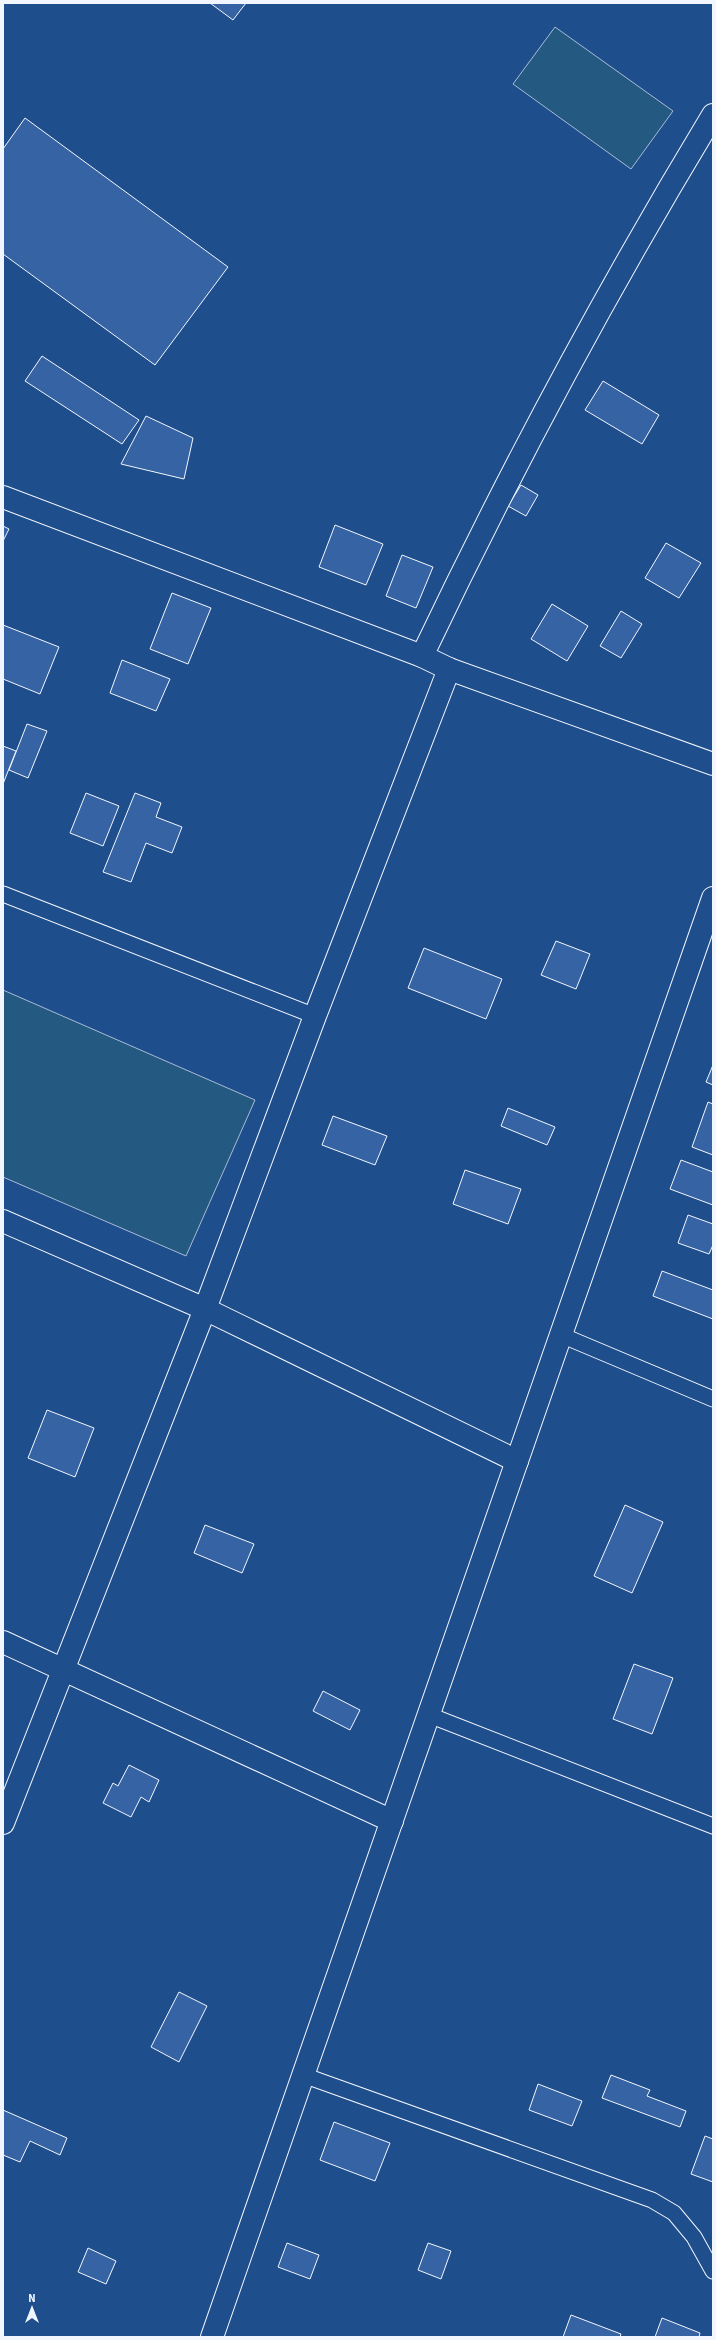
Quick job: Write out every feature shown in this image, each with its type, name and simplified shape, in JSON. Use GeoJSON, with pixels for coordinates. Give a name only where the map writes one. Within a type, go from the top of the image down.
{"type":"FeatureCollection","features":[{"type":"Feature","properties":{"kind":"street"},"geometry":{"type":"LineString","coordinates":[[422,656],[476,542],[536,429],[663,198],[713,115]]}},
{"type":"Feature","properties":{"kind":"street"},"geometry":{"type":"LineString","coordinates":[[3,497],[422,656],[449,669],[713,764]]}},
{"type":"Feature","properties":{"kind":"street"},"geometry":{"type":"LineString","coordinates":[[3,1823],[206,1309],[315,1016],[449,669]]}},
{"type":"Feature","properties":{"kind":"street"},"geometry":{"type":"LineString","coordinates":[[212,2337],[713,898]]}},
{"type":"Feature","properties":{"kind":"street"},"geometry":{"type":"LineString","coordinates":[[3,1221],[206,1309],[517,1461]]}},
{"type":"Feature","properties":{"kind":"street"},"geometry":{"type":"LineString","coordinates":[[3,1642],[392,1821]]}},
{"type":"Feature","properties":{"kind":"lane"},"geometry":{"type":"LineString","coordinates":[[3,894],[315,1016]]}},
{"type":"Feature","properties":{"kind":"lane"},"geometry":{"type":"LineString","coordinates":[[561,1335],[713,1399]]}},
{"type":"Feature","properties":{"kind":"lane"},"geometry":{"type":"LineString","coordinates":[[429,1715],[713,1826]]}},
{"type":"Feature","properties":{"kind":"lane"},"geometry":{"type":"LineString","coordinates":[[303,2075],[652,2200],[674,2213],[694,2237],[713,2271]]}},
{"type":"Feature","properties":{"kind":"shaded area"},"geometry":{"type":"Polygon","coordinates":[[[555,27],[673,111],[631,169],[513,84],[555,27]]]}},
{"type":"Feature","properties":{"kind":"shaded area"},"geometry":{"type":"Polygon","coordinates":[[[3,990],[255,1100],[186,1256],[3,1177],[3,990]]]}},
{"type":"Feature","properties":{"kind":"building"},"geometry":{"type":"Polygon","coordinates":[[[210,3],[246,3],[233,20],[210,3]]]}},
{"type":"Feature","properties":{"kind":"building"},"geometry":{"type":"Polygon","coordinates":[[[25,118],[228,267],[155,365],[3,254],[3,149],[25,118]]]}},
{"type":"Feature","properties":{"kind":"building"},"geometry":{"type":"Polygon","coordinates":[[[42,356],[139,420],[122,444],[25,381],[42,356]]]}},
{"type":"Feature","properties":{"kind":"building"},"geometry":{"type":"Polygon","coordinates":[[[603,381],[659,415],[642,444],[585,410],[603,381]]]}},
{"type":"Feature","properties":{"kind":"building"},"geometry":{"type":"Polygon","coordinates":[[[146,416],[193,438],[184,479],[121,464],[146,416]]]}},
{"type":"Feature","properties":{"kind":"building"},"geometry":{"type":"Polygon","coordinates":[[[521,485],[538,495],[526,516],[508,506],[521,485]]]}},
{"type":"Feature","properties":{"kind":"building"},"geometry":{"type":"Polygon","coordinates":[[[335,525],[383,544],[366,585],[319,567],[335,525]]]}},
{"type":"Feature","properties":{"kind":"building"},"geometry":{"type":"Polygon","coordinates":[[[3,526],[9,529],[3,541],[3,526]]]}},
{"type":"Feature","properties":{"kind":"building"},"geometry":{"type":"Polygon","coordinates":[[[666,543],[701,563],[679,598],[645,578],[666,543]]]}},
{"type":"Feature","properties":{"kind":"building"},"geometry":{"type":"Polygon","coordinates":[[[402,555],[433,567],[416,608],[386,596],[402,555]]]}},
{"type":"Feature","properties":{"kind":"building"},"geometry":{"type":"Polygon","coordinates":[[[172,593],[211,608],[188,664],[150,649],[172,593]]]}},
{"type":"Feature","properties":{"kind":"building"},"geometry":{"type":"Polygon","coordinates":[[[552,604],[588,626],[567,661],[531,639],[552,604]]]}},
{"type":"Feature","properties":{"kind":"building"},"geometry":{"type":"Polygon","coordinates":[[[621,611],[642,624],[621,658],[600,646],[621,611]]]}},
{"type":"Feature","properties":{"kind":"building"},"geometry":{"type":"Polygon","coordinates":[[[3,625],[59,647],[40,694],[3,679],[3,625]]]}},
{"type":"Feature","properties":{"kind":"building"},"geometry":{"type":"Polygon","coordinates":[[[122,660],[170,679],[156,711],[110,693],[122,660]]]}},
{"type":"Feature","properties":{"kind":"building"},"geometry":{"type":"Polygon","coordinates":[[[27,724],[47,731],[28,778],[9,770],[27,724]]]}},
{"type":"Feature","properties":{"kind":"building"},"geometry":{"type":"Polygon","coordinates":[[[3,746],[16,751],[3,784],[3,746]]]}},
{"type":"Feature","properties":{"kind":"building"},"geometry":{"type":"Polygon","coordinates":[[[86,793],[119,806],[103,846],[70,833],[86,793]]]}},
{"type":"Feature","properties":{"kind":"building"},"geometry":{"type":"Polygon","coordinates":[[[135,793],[161,803],[156,817],[182,827],[172,853],[146,843],[131,882],[103,872],[135,793]]]}},
{"type":"Feature","properties":{"kind":"building"},"geometry":{"type":"Polygon","coordinates":[[[556,941],[590,954],[576,989],[541,975],[556,941]]]}},
{"type":"Feature","properties":{"kind":"building"},"geometry":{"type":"Polygon","coordinates":[[[424,948],[502,979],[486,1019],[408,988],[424,948]]]}},
{"type":"Feature","properties":{"kind":"building"},"geometry":{"type":"Polygon","coordinates":[[[713,1065],[713,1085],[706,1082],[713,1065]]]}},
{"type":"Feature","properties":{"kind":"building"},"geometry":{"type":"Polygon","coordinates":[[[708,1102],[713,1104],[713,1155],[692,1147],[708,1102]]]}},
{"type":"Feature","properties":{"kind":"building"},"geometry":{"type":"Polygon","coordinates":[[[508,1108],[555,1127],[547,1145],[501,1126],[508,1108]]]}},
{"type":"Feature","properties":{"kind":"building"},"geometry":{"type":"Polygon","coordinates":[[[333,1116],[387,1136],[375,1165],[322,1145],[333,1116]]]}},
{"type":"Feature","properties":{"kind":"building"},"geometry":{"type":"Polygon","coordinates":[[[681,1160],[713,1172],[713,1205],[670,1189],[681,1160]]]}},
{"type":"Feature","properties":{"kind":"building"},"geometry":{"type":"Polygon","coordinates":[[[465,1170],[521,1189],[508,1224],[453,1204],[465,1170]]]}},
{"type":"Feature","properties":{"kind":"building"},"geometry":{"type":"Polygon","coordinates":[[[688,1215],[713,1224],[713,1245],[709,1254],[678,1243],[688,1215]]]}},
{"type":"Feature","properties":{"kind":"building"},"geometry":{"type":"Polygon","coordinates":[[[662,1271],[713,1290],[713,1319],[653,1296],[662,1271]]]}},
{"type":"Feature","properties":{"kind":"building"},"geometry":{"type":"Polygon","coordinates":[[[47,1410],[94,1428],[75,1477],[28,1458],[47,1410]]]}},
{"type":"Feature","properties":{"kind":"building"},"geometry":{"type":"Polygon","coordinates":[[[625,1505],[663,1522],[632,1593],[594,1576],[625,1505]]]}},
{"type":"Feature","properties":{"kind":"building"},"geometry":{"type":"Polygon","coordinates":[[[205,1525],[254,1544],[242,1573],[194,1553],[205,1525]]]}},
{"type":"Feature","properties":{"kind":"building"},"geometry":{"type":"Polygon","coordinates":[[[634,1664],[673,1678],[652,1734],[613,1719],[634,1664]]]}},
{"type":"Feature","properties":{"kind":"building"},"geometry":{"type":"Polygon","coordinates":[[[323,1691],[360,1710],[350,1730],[313,1711],[323,1691]]]}},
{"type":"Feature","properties":{"kind":"building"},"geometry":{"type":"Polygon","coordinates":[[[129,1765],[159,1780],[149,1802],[141,1797],[131,1817],[103,1803],[113,1783],[118,1786],[129,1765]]]}},
{"type":"Feature","properties":{"kind":"building"},"geometry":{"type":"Polygon","coordinates":[[[179,1992],[207,2006],[179,2062],[151,2047],[179,1992]]]}},
{"type":"Feature","properties":{"kind":"building"},"geometry":{"type":"Polygon","coordinates":[[[611,2075],[650,2090],[647,2096],[686,2111],[680,2127],[602,2098],[611,2075]]]}},
{"type":"Feature","properties":{"kind":"building"},"geometry":{"type":"Polygon","coordinates":[[[538,2084],[582,2101],[572,2126],[529,2110],[538,2084]]]}},
{"type":"Feature","properties":{"kind":"building"},"geometry":{"type":"Polygon","coordinates":[[[3,2110],[67,2138],[60,2155],[30,2141],[20,2162],[3,2155],[3,2110]]]}},
{"type":"Feature","properties":{"kind":"building"},"geometry":{"type":"Polygon","coordinates":[[[334,2122],[390,2143],[375,2181],[320,2160],[334,2122]]]}},
{"type":"Feature","properties":{"kind":"building"},"geometry":{"type":"Polygon","coordinates":[[[705,2136],[713,2139],[713,2182],[691,2174],[705,2136]]]}},
{"type":"Feature","properties":{"kind":"building"},"geometry":{"type":"Polygon","coordinates":[[[287,2243],[319,2255],[310,2279],[278,2267],[287,2243]]]}},
{"type":"Feature","properties":{"kind":"building"},"geometry":{"type":"Polygon","coordinates":[[[428,2243],[451,2251],[441,2279],[418,2270],[428,2243]]]}},
{"type":"Feature","properties":{"kind":"building"},"geometry":{"type":"Polygon","coordinates":[[[88,2248],[116,2261],[106,2284],[78,2272],[88,2248]]]}},
{"type":"Feature","properties":{"kind":"building"},"geometry":{"type":"Polygon","coordinates":[[[571,2315],[621,2334],[620,2337],[563,2337],[571,2315]]]}},
{"type":"Feature","properties":{"kind":"building"},"geometry":{"type":"Polygon","coordinates":[[[662,2318],[700,2333],[699,2337],[655,2337],[662,2318]]]}}]}
